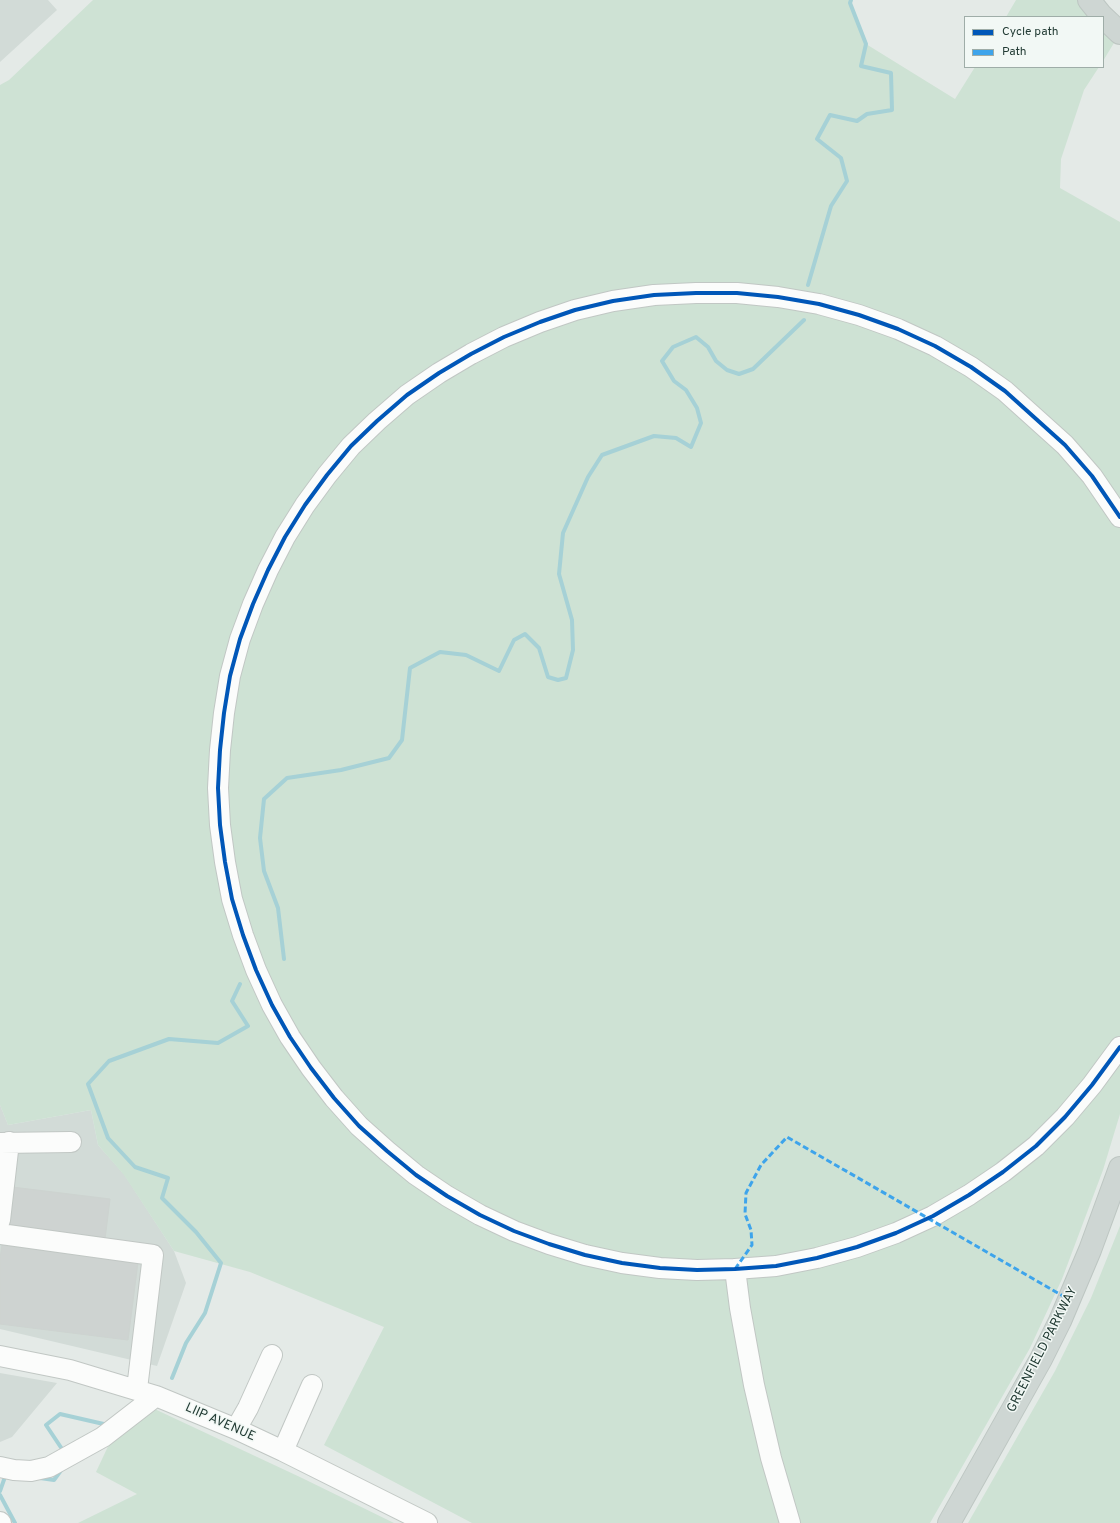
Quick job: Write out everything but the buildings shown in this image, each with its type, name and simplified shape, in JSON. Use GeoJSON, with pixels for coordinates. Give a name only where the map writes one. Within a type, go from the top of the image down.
{"type":"FeatureCollection","features":[{"type":"Feature","properties":{"kind":"main road"},"geometry":{"type":"LineString","coordinates":[[1089,0],[1103,16]]}},
{"type":"Feature","properties":{"kind":"main road"},"geometry":{"type":"LineString","coordinates":[[1104,17],[1120,33]]}},
{"type":"Feature","properties":{"kind":"main road","name":"GREENFIELD PARKWAY"},"geometry":{"type":"LineString","coordinates":[[949,1523],[1041,1359],[1060,1321],[1090,1250],[1120,1168]]}},
{"type":"Feature","properties":{"kind":"street"},"geometry":{"type":"LineString","coordinates":[[1120,517],[1092,476],[1065,446],[1035,417],[999,387],[971,367],[936,346],[891,326],[819,304],[778,297],[737,293],[696,292],[654,295],[613,301],[575,310],[540,322],[504,337],[439,373],[407,395],[377,421],[351,446],[327,474],[285,537],[268,570],[245,625],[230,676],[220,750],[218,788],[225,862],[232,899],[243,935],[259,977],[290,1037],[334,1098],[359,1126],[376,1141],[416,1175],[447,1196],[480,1215],[514,1231],[585,1255],[622,1263],[660,1268],[697,1270],[735,1269],[783,1264],[817,1258],[857,1247],[896,1233],[928,1218],[969,1195],[1004,1172],[1036,1146],[1065,1117],[1092,1085],[1120,1047]]}},
{"type":"Feature","properties":{"kind":"street"},"geometry":{"type":"LineString","coordinates":[[0,1220],[5,1143],[71,1142]]}},
{"type":"Feature","properties":{"kind":"street"},"geometry":{"type":"LineString","coordinates":[[0,1234],[153,1255],[137,1389]]}},
{"type":"Feature","properties":{"kind":"street"},"geometry":{"type":"LineString","coordinates":[[735,1269],[740,1308],[754,1385],[771,1458],[790,1523]]}},
{"type":"Feature","properties":{"kind":"street"},"geometry":{"type":"LineString","coordinates":[[236,1429],[248,1408],[272,1355]]}},
{"type":"Feature","properties":{"kind":"street","name":"LIIP AVENUE"},"geometry":{"type":"LineString","coordinates":[[0,1356],[70,1370],[137,1389],[156,1396],[236,1429],[283,1451],[427,1523]]}},
{"type":"Feature","properties":{"kind":"street"},"geometry":{"type":"LineString","coordinates":[[283,1451],[312,1385]]}},
{"type":"Feature","properties":{"kind":"street"},"geometry":{"type":"LineString","coordinates":[[0,1467],[14,1470],[31,1470],[49,1467],[103,1437],[156,1396]]}},
{"type":"Feature","properties":{"kind":"shaded area"},"geometry":{"type":"Polygon","coordinates":[[[0,0],[48,0],[57,10],[0,62],[0,0]]]}},
{"type":"Feature","properties":{"kind":"shaded area"},"geometry":{"type":"Polygon","coordinates":[[[0,1105],[8,1125],[91,1110],[98,1145],[124,1174],[174,1251],[186,1283],[157,1366],[0,1329],[0,1105]]]}},
{"type":"Feature","properties":{"kind":"shaded area"},"geometry":{"type":"Polygon","coordinates":[[[0,1373],[57,1383],[12,1437],[0,1442],[0,1373]]]}},
{"type":"Feature","properties":{"kind":"green space"},"geometry":{"type":"Polygon","coordinates":[[[93,0],[851,0],[850,3],[866,44],[955,99],[974,68],[1098,68],[1084,90],[1061,159],[1060,188],[1120,222],[1120,1114],[1103,1170],[1062,1279],[1030,1348],[930,1523],[472,1523],[324,1445],[384,1327],[250,1272],[174,1251],[124,1175],[98,1145],[91,1110],[8,1125],[0,1105],[0,85],[9,80],[93,0]]]}},
{"type":"Feature","properties":{"kind":"green space"},"geometry":{"type":"Polygon","coordinates":[[[1016,0],[1083,0],[1095,16],[1007,16],[1016,0]]]}},
{"type":"Feature","properties":{"kind":"green space"},"geometry":{"type":"Polygon","coordinates":[[[1104,27],[1117,38],[1104,59],[1104,27]]]}},
{"type":"Feature","properties":{"kind":"green space"},"geometry":{"type":"Polygon","coordinates":[[[1120,1226],[1120,1523],[968,1523],[1055,1371],[1091,1298],[1120,1226]]]}},
{"type":"Feature","properties":{"kind":"green space"},"geometry":{"type":"Polygon","coordinates":[[[146,1405],[394,1523],[78,1523],[137,1494],[96,1472],[111,1440],[146,1405]]]}},
{"type":"Feature","properties":{"kind":"waterway"},"geometry":{"type":"LineString","coordinates":[[808,285],[831,206],[847,181],[841,158],[817,139],[830,115],[857,121],[867,114],[892,110],[891,73],[861,66],[866,44],[850,3],[851,0]]}},
{"type":"Feature","properties":{"kind":"waterway"},"geometry":{"type":"LineString","coordinates":[[284,959],[278,908],[264,871],[260,838],[264,799],[287,778],[341,770],[389,758],[402,740],[410,668],[440,652],[466,655],[499,671],[514,640],[525,634],[539,648],[548,677],[558,680],[566,678],[573,650],[572,620],[559,574],[563,533],[588,477],[602,455],[654,436],[676,438],[691,447],[701,423],[697,408],[686,390],[674,381],[662,361],[673,347],[696,337],[708,347],[716,361],[727,370],[739,374],[753,369],[804,320]]}},
{"type":"Feature","properties":{"kind":"waterway"},"geometry":{"type":"LineString","coordinates":[[172,1378],[186,1343],[205,1313],[221,1263],[196,1232],[162,1198],[168,1178],[135,1167],[108,1138],[88,1084],[109,1061],[169,1039],[218,1043],[248,1026],[232,1001],[240,984]]}},
{"type":"Feature","properties":{"kind":"waterway"},"geometry":{"type":"LineString","coordinates":[[64,1452],[46,1425],[60,1414],[108,1425]]}},
{"type":"Feature","properties":{"kind":"waterway"},"geometry":{"type":"LineString","coordinates":[[40,1478],[54,1480],[62,1469]]}},
{"type":"Feature","properties":{"kind":"waterway"},"geometry":{"type":"LineString","coordinates":[[0,1491],[6,1474]]}},
{"type":"Feature","properties":{"kind":"waterway"},"geometry":{"type":"LineString","coordinates":[[0,1495],[15,1523]]}},
{"type":"Feature","properties":{"kind":"marked path"},"geometry":{"type":"LineString","coordinates":[[735,1269],[752,1245],[751,1230],[745,1214],[746,1193],[761,1165],[787,1137],[1070,1300]]}},
{"type":"Feature","properties":{"kind":"cycle path"},"geometry":{"type":"LineString","coordinates":[[1120,517],[1092,476],[1065,445],[1005,391],[971,367],[935,346],[898,329],[859,315],[819,304],[778,297],[737,293],[654,295],[613,301],[575,310],[540,322],[504,337],[439,373],[407,395],[377,421],[351,446],[327,475],[305,505],[285,537],[268,570],[240,639],[230,676],[224,713],[218,788],[220,825],[232,899],[256,970],[272,1005],[290,1037],[334,1098],[359,1126],[387,1151],[416,1175],[447,1196],[480,1215],[514,1231],[585,1255],[622,1263],[660,1268],[697,1270],[735,1269],[776,1266],[817,1258],[857,1247],[896,1233],[933,1216],[969,1195],[1003,1172],[1036,1146],[1065,1117],[1092,1085],[1120,1047]]}}]}
